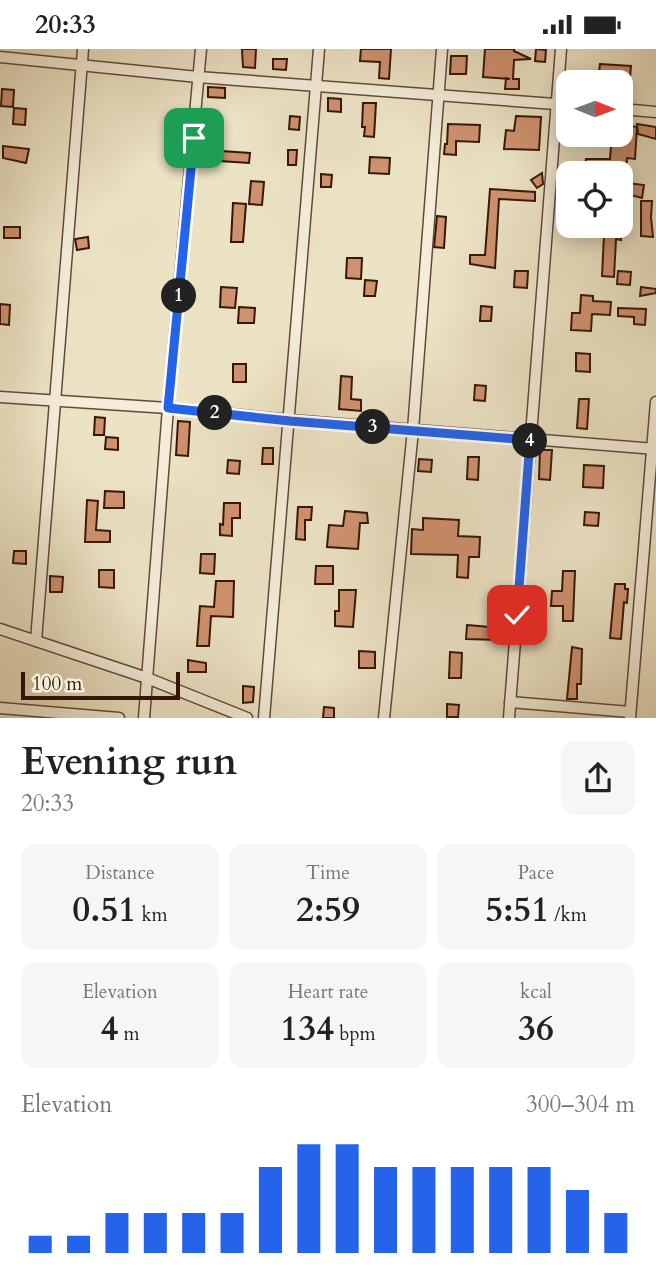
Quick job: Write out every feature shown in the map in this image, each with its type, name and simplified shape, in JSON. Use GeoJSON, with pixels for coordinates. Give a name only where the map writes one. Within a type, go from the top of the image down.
{"type":"FeatureCollection","features":[{"type":"Feature","properties":{"kind":"street"},"geometry":{"type":"LineString","coordinates":[[36,641],[83,49]]}},
{"type":"Feature","properties":{"kind":"street"},"geometry":{"type":"LineString","coordinates":[[144,718],[168,408],[201,49]]}},
{"type":"Feature","properties":{"kind":"street"},"geometry":{"type":"LineString","coordinates":[[264,718],[319,49]]}},
{"type":"Feature","properties":{"kind":"street"},"geometry":{"type":"LineString","coordinates":[[384,718],[413,430],[442,49]]}},
{"type":"Feature","properties":{"kind":"street"},"geometry":{"type":"LineString","coordinates":[[559,70],[561,49]]}},
{"type":"Feature","properties":{"kind":"street"},"geometry":{"type":"LineString","coordinates":[[0,57],[198,77],[556,104],[509,718]]}},
{"type":"Feature","properties":{"kind":"street"},"geometry":{"type":"LineString","coordinates":[[634,110],[656,112]]}},
{"type":"Feature","properties":{"kind":"street"},"geometry":{"type":"LineString","coordinates":[[0,397],[168,408],[290,421],[654,449]]}},
{"type":"Feature","properties":{"kind":"street"},"geometry":{"type":"LineString","coordinates":[[510,702],[630,715],[656,402]]}},
{"type":"Feature","properties":{"kind":"street"},"geometry":{"type":"LineString","coordinates":[[0,629],[147,678],[247,718]]}},
{"type":"Feature","properties":{"kind":"street"},"geometry":{"type":"LineString","coordinates":[[0,708],[119,718]]}},
{"type":"Feature","properties":{"kind":"building"},"geometry":{"type":"Polygon","coordinates":[[[242,49],[256,49],[255,68],[243,67],[242,49]]]}},
{"type":"Feature","properties":{"kind":"building"},"geometry":{"type":"Polygon","coordinates":[[[361,49],[391,49],[389,79],[379,78],[380,62],[360,61],[361,49]]]}},
{"type":"Feature","properties":{"kind":"building"},"geometry":{"type":"Polygon","coordinates":[[[485,49],[514,49],[531,59],[514,60],[513,79],[519,79],[519,89],[505,89],[506,79],[483,77],[485,49]]]}},
{"type":"Feature","properties":{"kind":"building"},"geometry":{"type":"Polygon","coordinates":[[[536,49],[546,50],[545,62],[535,61],[536,49]]]}},
{"type":"Feature","properties":{"kind":"building"},"geometry":{"type":"Polygon","coordinates":[[[451,56],[467,56],[466,74],[450,74],[451,56]]]}},
{"type":"Feature","properties":{"kind":"building"},"geometry":{"type":"Polygon","coordinates":[[[273,59],[287,59],[286,70],[273,69],[273,59]]]}},
{"type":"Feature","properties":{"kind":"building"},"geometry":{"type":"Polygon","coordinates":[[[600,64],[631,66],[631,70],[599,70],[600,64]]]}},
{"type":"Feature","properties":{"kind":"building"},"geometry":{"type":"Polygon","coordinates":[[[208,87],[225,88],[225,98],[208,97],[208,87]]]}},
{"type":"Feature","properties":{"kind":"building"},"geometry":{"type":"Polygon","coordinates":[[[2,89],[14,90],[13,107],[1,106],[2,89]]]}},
{"type":"Feature","properties":{"kind":"building"},"geometry":{"type":"Polygon","coordinates":[[[328,98],[341,99],[341,112],[328,111],[328,98]]]}},
{"type":"Feature","properties":{"kind":"building"},"geometry":{"type":"Polygon","coordinates":[[[363,103],[376,103],[374,137],[364,136],[363,103]]]}},
{"type":"Feature","properties":{"kind":"building"},"geometry":{"type":"Polygon","coordinates":[[[14,108],[26,109],[25,125],[13,124],[14,108]]]}},
{"type":"Feature","properties":{"kind":"building"},"geometry":{"type":"Polygon","coordinates":[[[290,116],[300,117],[299,130],[289,129],[290,116]]]}},
{"type":"Feature","properties":{"kind":"building"},"geometry":{"type":"Polygon","coordinates":[[[516,116],[541,117],[539,150],[504,149],[506,130],[514,131],[516,116]]]}},
{"type":"Feature","properties":{"kind":"building"},"geometry":{"type":"Polygon","coordinates":[[[448,124],[480,125],[479,142],[456,141],[456,155],[444,154],[448,124]]]}},
{"type":"Feature","properties":{"kind":"building"},"geometry":{"type":"Polygon","coordinates":[[[637,124],[656,127],[656,139],[638,134],[637,124]]]}},
{"type":"Feature","properties":{"kind":"building"},"geometry":{"type":"Polygon","coordinates":[[[634,126],[637,127],[635,159],[586,161],[610,159],[611,147],[634,147],[634,126]]]}},
{"type":"Feature","properties":{"kind":"building"},"geometry":{"type":"Polygon","coordinates":[[[3,146],[29,149],[26,163],[3,158],[3,146]]]}},
{"type":"Feature","properties":{"kind":"building"},"geometry":{"type":"Polygon","coordinates":[[[288,150],[297,150],[296,165],[288,165],[288,150]]]}},
{"type":"Feature","properties":{"kind":"building"},"geometry":{"type":"Polygon","coordinates":[[[221,151],[250,153],[249,163],[220,161],[221,151]]]}},
{"type":"Feature","properties":{"kind":"building"},"geometry":{"type":"Polygon","coordinates":[[[370,157],[390,158],[389,174],[369,173],[370,157]]]}},
{"type":"Feature","properties":{"kind":"building"},"geometry":{"type":"Polygon","coordinates":[[[542,173],[543,184],[537,188],[531,180],[542,173]]]}},
{"type":"Feature","properties":{"kind":"building"},"geometry":{"type":"Polygon","coordinates":[[[321,174],[332,175],[331,187],[321,187],[321,174]]]}},
{"type":"Feature","properties":{"kind":"building"},"geometry":{"type":"Polygon","coordinates":[[[251,181],[264,182],[262,205],[249,204],[251,181]]]}},
{"type":"Feature","properties":{"kind":"building"},"geometry":{"type":"Polygon","coordinates":[[[633,184],[644,185],[642,198],[633,196],[633,184]]]}},
{"type":"Feature","properties":{"kind":"building"},"geometry":{"type":"Polygon","coordinates":[[[490,189],[535,192],[535,201],[499,199],[495,268],[470,264],[470,255],[485,255],[490,189]]]}},
{"type":"Feature","properties":{"kind":"building"},"geometry":{"type":"Polygon","coordinates":[[[641,201],[652,201],[653,237],[641,236],[641,201]]]}},
{"type":"Feature","properties":{"kind":"building"},"geometry":{"type":"Polygon","coordinates":[[[233,203],[246,204],[243,242],[231,242],[233,203]]]}},
{"type":"Feature","properties":{"kind":"building"},"geometry":{"type":"Polygon","coordinates":[[[437,216],[446,217],[444,248],[434,247],[437,216]]]}},
{"type":"Feature","properties":{"kind":"building"},"geometry":{"type":"Polygon","coordinates":[[[4,227],[20,227],[20,238],[4,238],[4,227]]]}},
{"type":"Feature","properties":{"kind":"building"},"geometry":{"type":"Polygon","coordinates":[[[88,237],[89,248],[77,250],[75,239],[88,237]]]}},
{"type":"Feature","properties":{"kind":"building"},"geometry":{"type":"Polygon","coordinates":[[[604,238],[621,238],[616,239],[614,277],[602,276],[604,238]]]}},
{"type":"Feature","properties":{"kind":"building"},"geometry":{"type":"Polygon","coordinates":[[[347,258],[362,258],[361,279],[346,278],[347,258]]]}},
{"type":"Feature","properties":{"kind":"building"},"geometry":{"type":"Polygon","coordinates":[[[515,271],[528,271],[527,288],[514,287],[515,271]]]}},
{"type":"Feature","properties":{"kind":"building"},"geometry":{"type":"Polygon","coordinates":[[[618,271],[631,272],[630,285],[617,284],[618,271]]]}},
{"type":"Feature","properties":{"kind":"building"},"geometry":{"type":"Polygon","coordinates":[[[365,280],[377,281],[375,296],[364,296],[365,280]]]}},
{"type":"Feature","properties":{"kind":"building"},"geometry":{"type":"Polygon","coordinates":[[[221,287],[237,288],[235,308],[220,307],[221,287]]]}},
{"type":"Feature","properties":{"kind":"building"},"geometry":{"type":"Polygon","coordinates":[[[641,287],[656,289],[656,293],[640,296],[641,287]]]}},
{"type":"Feature","properties":{"kind":"building"},"geometry":{"type":"Polygon","coordinates":[[[581,295],[593,296],[593,301],[611,302],[610,315],[592,314],[591,331],[571,330],[572,313],[580,313],[581,295]]]}},
{"type":"Feature","properties":{"kind":"building"},"geometry":{"type":"Polygon","coordinates":[[[0,304],[10,305],[9,325],[0,324],[0,304]]]}},
{"type":"Feature","properties":{"kind":"building"},"geometry":{"type":"Polygon","coordinates":[[[481,306],[492,307],[491,321],[480,321],[481,306]]]}},
{"type":"Feature","properties":{"kind":"building"},"geometry":{"type":"Polygon","coordinates":[[[239,307],[255,308],[254,323],[238,323],[239,307]]]}},
{"type":"Feature","properties":{"kind":"building"},"geometry":{"type":"Polygon","coordinates":[[[618,308],[646,309],[645,325],[634,324],[634,317],[618,316],[618,308]]]}},
{"type":"Feature","properties":{"kind":"building"},"geometry":{"type":"Polygon","coordinates":[[[576,353],[590,354],[590,372],[576,371],[576,353]]]}},
{"type":"Feature","properties":{"kind":"building"},"geometry":{"type":"Polygon","coordinates":[[[233,364],[246,364],[246,382],[233,382],[233,364]]]}},
{"type":"Feature","properties":{"kind":"building"},"geometry":{"type":"Polygon","coordinates":[[[341,376],[352,377],[351,399],[361,400],[361,411],[339,409],[341,376]]]}},
{"type":"Feature","properties":{"kind":"building"},"geometry":{"type":"Polygon","coordinates":[[[475,385],[486,386],[485,401],[474,400],[475,385]]]}},
{"type":"Feature","properties":{"kind":"building"},"geometry":{"type":"Polygon","coordinates":[[[579,399],[589,399],[587,429],[577,428],[579,399]]]}},
{"type":"Feature","properties":{"kind":"building"},"geometry":{"type":"Polygon","coordinates":[[[95,417],[105,418],[104,435],[94,435],[95,417]]]}},
{"type":"Feature","properties":{"kind":"building"},"geometry":{"type":"Polygon","coordinates":[[[178,421],[190,422],[188,456],[176,455],[178,421]]]}},
{"type":"Feature","properties":{"kind":"building"},"geometry":{"type":"Polygon","coordinates":[[[106,437],[118,438],[118,450],[105,449],[106,437]]]}},
{"type":"Feature","properties":{"kind":"building"},"geometry":{"type":"Polygon","coordinates":[[[263,448],[273,448],[273,464],[262,464],[263,448]]]}},
{"type":"Feature","properties":{"kind":"building"},"geometry":{"type":"Polygon","coordinates":[[[540,450],[552,450],[550,480],[539,479],[540,450]]]}},
{"type":"Feature","properties":{"kind":"building"},"geometry":{"type":"Polygon","coordinates":[[[468,457],[479,457],[478,480],[467,479],[468,457]]]}},
{"type":"Feature","properties":{"kind":"building"},"geometry":{"type":"Polygon","coordinates":[[[419,459],[432,460],[431,472],[418,471],[419,459]]]}},
{"type":"Feature","properties":{"kind":"building"},"geometry":{"type":"Polygon","coordinates":[[[228,460],[240,461],[239,474],[227,473],[228,460]]]}},
{"type":"Feature","properties":{"kind":"building"},"geometry":{"type":"Polygon","coordinates":[[[584,465],[604,466],[603,488],[583,487],[584,465]]]}},
{"type":"Feature","properties":{"kind":"building"},"geometry":{"type":"Polygon","coordinates":[[[105,491],[124,492],[124,508],[104,508],[105,491]]]}},
{"type":"Feature","properties":{"kind":"building"},"geometry":{"type":"Polygon","coordinates":[[[87,500],[98,501],[96,530],[110,531],[110,542],[85,542],[87,500]]]}},
{"type":"Feature","properties":{"kind":"building"},"geometry":{"type":"Polygon","coordinates":[[[224,503],[240,503],[240,518],[232,518],[232,536],[220,535],[224,503]]]}},
{"type":"Feature","properties":{"kind":"building"},"geometry":{"type":"Polygon","coordinates":[[[298,507],[312,507],[311,520],[305,520],[305,540],[296,539],[298,507]]]}},
{"type":"Feature","properties":{"kind":"building"},"geometry":{"type":"Polygon","coordinates":[[[345,511],[367,513],[368,523],[360,523],[358,549],[327,547],[329,525],[343,526],[345,511]]]}},
{"type":"Feature","properties":{"kind":"building"},"geometry":{"type":"Polygon","coordinates":[[[585,512],[599,513],[598,526],[584,525],[585,512]]]}},
{"type":"Feature","properties":{"kind":"building"},"geometry":{"type":"Polygon","coordinates":[[[423,518],[459,520],[458,536],[480,537],[479,557],[469,557],[468,578],[457,577],[458,555],[411,554],[412,529],[423,530],[423,518]]]}},
{"type":"Feature","properties":{"kind":"building"},"geometry":{"type":"Polygon","coordinates":[[[14,551],[26,551],[26,564],[13,563],[14,551]]]}},
{"type":"Feature","properties":{"kind":"building"},"geometry":{"type":"Polygon","coordinates":[[[201,554],[215,554],[214,574],[200,573],[201,554]]]}},
{"type":"Feature","properties":{"kind":"building"},"geometry":{"type":"Polygon","coordinates":[[[316,566],[333,566],[333,584],[315,584],[316,566]]]}},
{"type":"Feature","properties":{"kind":"building"},"geometry":{"type":"Polygon","coordinates":[[[99,570],[114,570],[114,588],[99,587],[99,570]]]}},
{"type":"Feature","properties":{"kind":"building"},"geometry":{"type":"Polygon","coordinates":[[[563,571],[575,571],[573,621],[563,621],[563,606],[551,606],[552,591],[562,591],[563,571]]]}},
{"type":"Feature","properties":{"kind":"building"},"geometry":{"type":"Polygon","coordinates":[[[50,576],[63,577],[62,592],[50,592],[50,576]]]}},
{"type":"Feature","properties":{"kind":"building"},"geometry":{"type":"Polygon","coordinates":[[[216,581],[234,581],[233,617],[211,616],[209,646],[197,646],[200,606],[214,607],[216,581]]]}},
{"type":"Feature","properties":{"kind":"building"},"geometry":{"type":"Polygon","coordinates":[[[615,584],[625,584],[625,589],[628,589],[627,603],[624,602],[621,639],[610,638],[615,584]]]}},
{"type":"Feature","properties":{"kind":"building"},"geometry":{"type":"Polygon","coordinates":[[[339,590],[356,590],[353,627],[335,626],[335,611],[339,611],[339,590]]]}},
{"type":"Feature","properties":{"kind":"building"},"geometry":{"type":"Polygon","coordinates":[[[467,625],[501,628],[500,640],[466,639],[467,625]]]}},
{"type":"Feature","properties":{"kind":"building"},"geometry":{"type":"Polygon","coordinates":[[[572,647],[582,649],[581,684],[577,684],[577,699],[567,699],[572,647]]]}},
{"type":"Feature","properties":{"kind":"building"},"geometry":{"type":"Polygon","coordinates":[[[359,651],[375,652],[375,668],[359,668],[359,651]]]}},
{"type":"Feature","properties":{"kind":"building"},"geometry":{"type":"Polygon","coordinates":[[[450,652],[462,653],[461,678],[449,678],[450,652]]]}},
{"type":"Feature","properties":{"kind":"building"},"geometry":{"type":"Polygon","coordinates":[[[188,660],[206,663],[206,672],[188,672],[188,660]]]}},
{"type":"Feature","properties":{"kind":"building"},"geometry":{"type":"Polygon","coordinates":[[[243,686],[254,687],[253,702],[243,703],[243,686]]]}},
{"type":"Feature","properties":{"kind":"building"},"geometry":{"type":"Polygon","coordinates":[[[447,704],[459,705],[458,717],[447,717],[447,704]]]}},
{"type":"Feature","properties":{"kind":"building"},"geometry":{"type":"Polygon","coordinates":[[[324,707],[334,708],[334,718],[323,718],[324,707]]]}},
{"type":"Feature","properties":{"kind":"route"},"geometry":{"type":"LineString","coordinates":[[194,138],[168,408],[290,421],[530,440],[517,615]]}}]}
